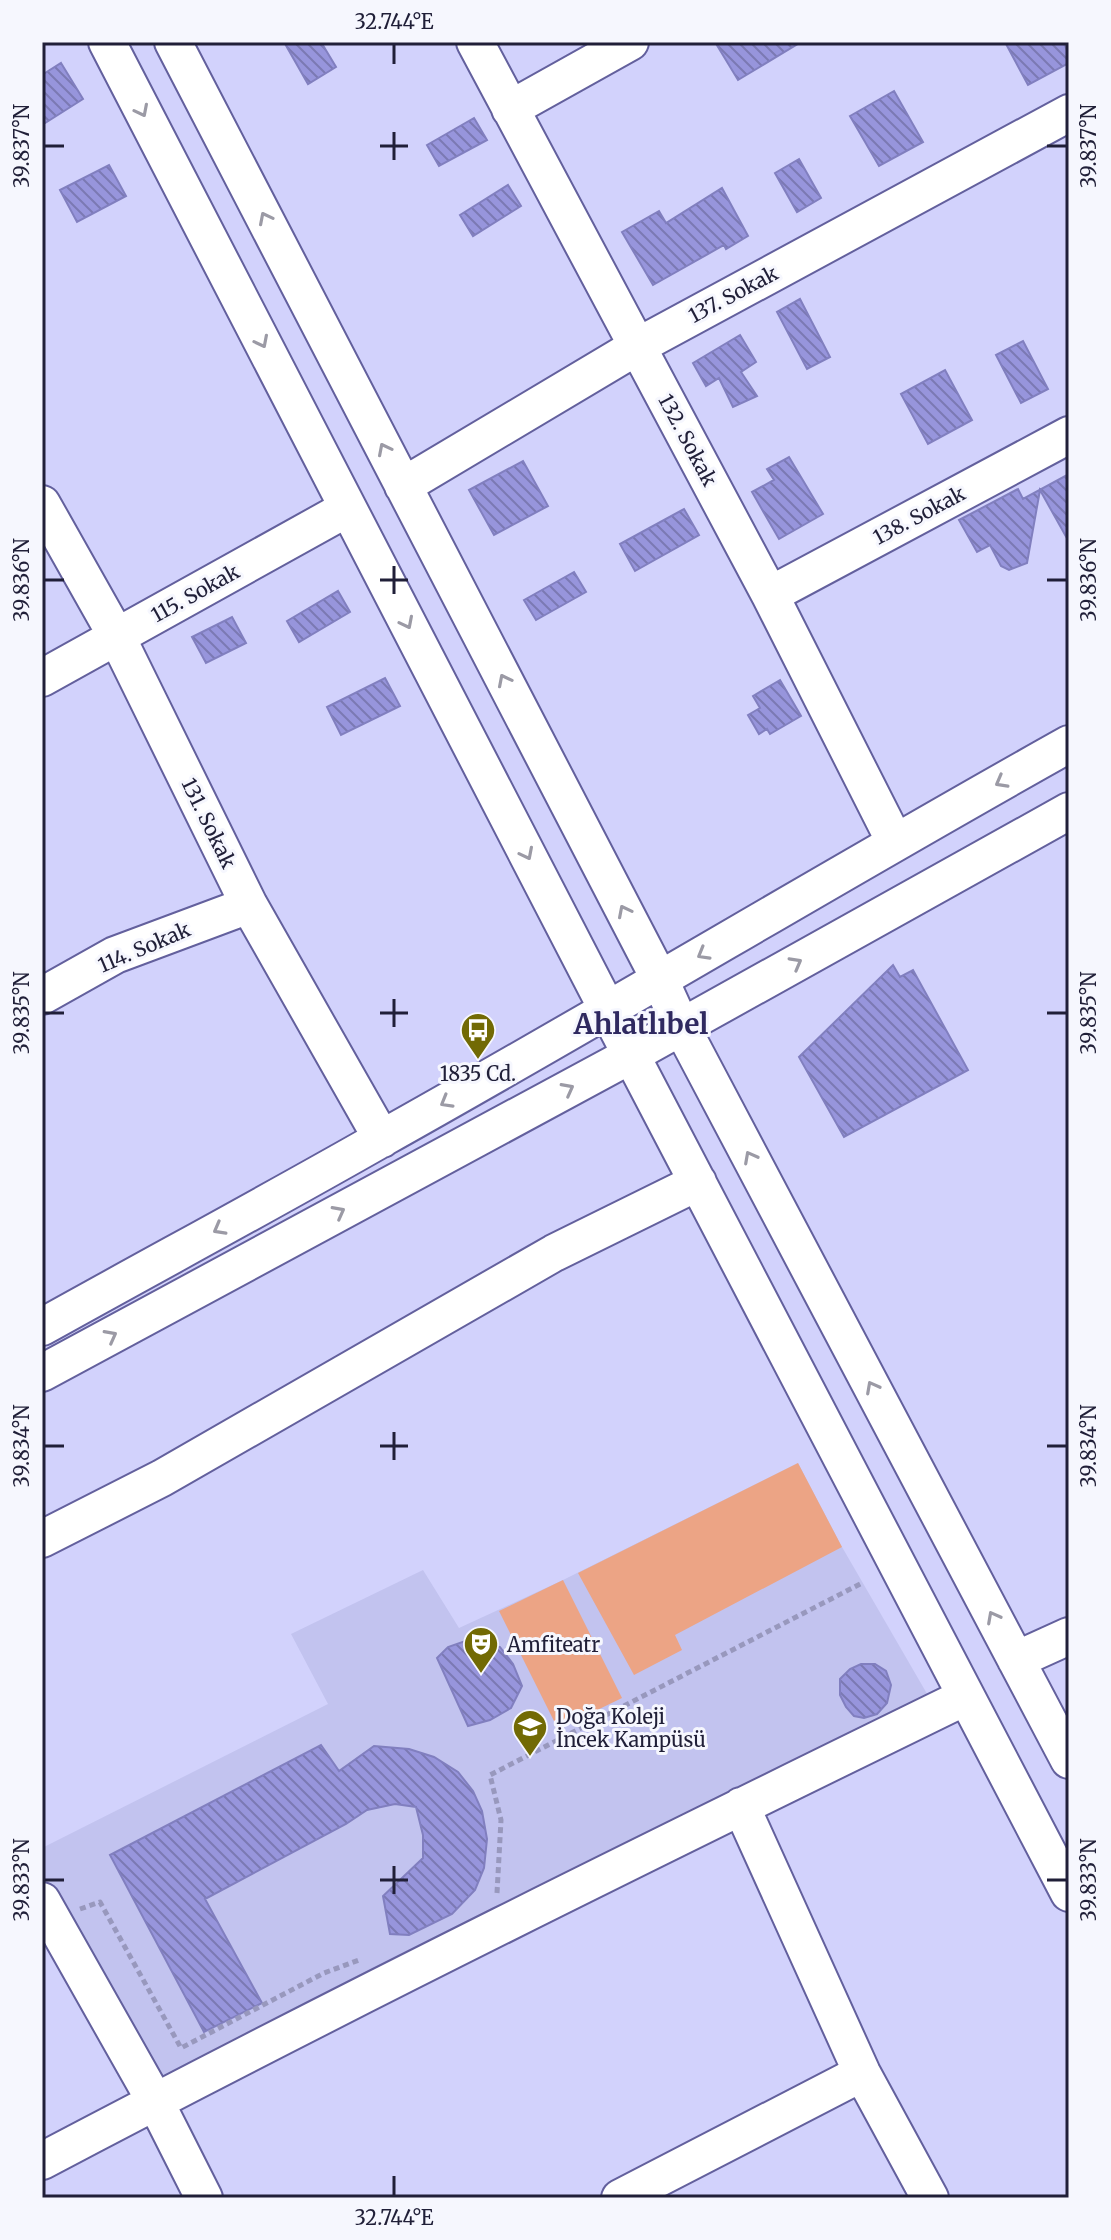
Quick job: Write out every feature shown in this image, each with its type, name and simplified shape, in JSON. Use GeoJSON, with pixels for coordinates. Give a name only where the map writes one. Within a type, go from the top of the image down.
{"type":"FeatureCollection","features":[{"type":"Feature","properties":{"kind":"street"},"geometry":{"type":"LineString","coordinates":[[107,42],[1069,1893]]}},
{"type":"Feature","properties":{"kind":"street"},"geometry":{"type":"LineString","coordinates":[[173,42],[660,980],[681,1026],[1069,1760]]}},
{"type":"Feature","properties":{"kind":"street","name":"132. Sokak"},"geometry":{"type":"LineString","coordinates":[[475,42],[770,595],[895,842]]}},
{"type":"Feature","properties":{"kind":"street"},"geometry":{"type":"LineString","coordinates":[[510,109],[630,42]]}},
{"type":"Feature","properties":{"kind":"street","name":"137. Sokak"},"geometry":{"type":"LineString","coordinates":[[403,486],[638,346],[1069,113]]}},
{"type":"Feature","properties":{"kind":"street","name":"138. Sokak"},"geometry":{"type":"LineString","coordinates":[[770,595],[1069,435]]}},
{"type":"Feature","properties":{"kind":"street","name":"131. Sokak"},"geometry":{"type":"LineString","coordinates":[[42,504],[117,637],[249,905],[382,1139]]}},
{"type":"Feature","properties":{"kind":"street","name":"115. Sokak"},"geometry":{"type":"LineString","coordinates":[[42,678],[348,508]]}},
{"type":"Feature","properties":{"kind":"street"},"geometry":{"type":"LineString","coordinates":[[42,1327],[382,1139],[1069,744]]}},
{"type":"Feature","properties":{"kind":"street"},"geometry":{"type":"LineString","coordinates":[[42,1373],[631,1055],[1069,811]]}},
{"type":"Feature","properties":{"kind":"street","name":"114. Sokak"},"geometry":{"type":"LineString","coordinates":[[42,996],[115,955],[249,905]]}},
{"type":"Feature","properties":{"kind":"street"},"geometry":{"type":"LineString","coordinates":[[42,1539],[162,1478],[554,1253],[698,1182]]}},
{"type":"Feature","properties":{"kind":"street"},"geometry":{"type":"LineString","coordinates":[[1016,1660],[1069,1636]]}},
{"type":"Feature","properties":{"kind":"street"},"geometry":{"type":"LineString","coordinates":[[42,2161],[741,1806],[965,1697]]}},
{"type":"Feature","properties":{"kind":"street"},"geometry":{"type":"LineString","coordinates":[[741,1806],[862,2073],[930,2198]]}},
{"type":"Feature","properties":{"kind":"street"},"geometry":{"type":"LineString","coordinates":[[48,1911],[155,2101],[204,2198]]}},
{"type":"Feature","properties":{"kind":"street"},"geometry":{"type":"LineString","coordinates":[[620,2198],[862,2073]]}},
{"type":"Feature","properties":{"kind":"path"},"geometry":{"type":"LineString","coordinates":[[497,1901],[501,1820],[490,1775],[862,1583]]}},
{"type":"Feature","properties":{"kind":"path"},"geometry":{"type":"LineString","coordinates":[[48,1911],[100,1902],[181,2048],[324,1973],[363,1959]]}},
{"type":"Feature","properties":{"kind":"shaded area","name":"Doğa Koleji İncek Kampüsü"},"geometry":{"type":"Polygon","coordinates":[[[798,1463],[842,1547],[937,1711],[155,2101],[42,1901],[42,1848],[328,1704],[291,1634],[423,1570],[459,1628],[798,1463]]]}},
{"type":"Feature","properties":{"kind":"shaded area"},"geometry":{"type":"Polygon","coordinates":[[[798,1463],[842,1547],[675,1635],[682,1650],[634,1675],[578,1573],[798,1463]]]}},
{"type":"Feature","properties":{"kind":"shaded area"},"geometry":{"type":"Polygon","coordinates":[[[563,1580],[622,1698],[558,1729],[499,1611],[563,1580]]]}},
{"type":"Feature","properties":{"kind":"building"},"geometry":{"type":"Polygon","coordinates":[[[284,42],[321,42],[336,67],[308,84],[284,42]]]}},
{"type":"Feature","properties":{"kind":"building"},"geometry":{"type":"Polygon","coordinates":[[[715,42],[801,42],[738,80],[715,42]]]}},
{"type":"Feature","properties":{"kind":"building"},"geometry":{"type":"Polygon","coordinates":[[[1005,42],[1063,42],[1069,54],[1069,63],[1028,85],[1005,42]]]}},
{"type":"Feature","properties":{"kind":"building"},"geometry":{"type":"Polygon","coordinates":[[[61,63],[83,99],[42,125],[42,75],[61,63]]]}},
{"type":"Feature","properties":{"kind":"building"},"geometry":{"type":"Polygon","coordinates":[[[894,91],[923,142],[879,166],[850,116],[894,91]]]}},
{"type":"Feature","properties":{"kind":"building"},"geometry":{"type":"Polygon","coordinates":[[[474,118],[487,140],[439,166],[427,145],[474,118]]]}},
{"type":"Feature","properties":{"kind":"building"},"geometry":{"type":"Polygon","coordinates":[[[799,159],[821,198],[797,212],[775,173],[799,159]]]}},
{"type":"Feature","properties":{"kind":"building"},"geometry":{"type":"Polygon","coordinates":[[[109,165],[126,196],[77,222],[60,190],[109,165]]]}},
{"type":"Feature","properties":{"kind":"building"},"geometry":{"type":"Polygon","coordinates":[[[508,185],[521,206],[473,236],[460,215],[508,185]]]}},
{"type":"Feature","properties":{"kind":"building"},"geometry":{"type":"Polygon","coordinates":[[[722,188],[748,236],[726,249],[724,245],[653,285],[622,232],[659,211],[666,223],[722,188]]]}},
{"type":"Feature","properties":{"kind":"building"},"geometry":{"type":"Polygon","coordinates":[[[800,299],[830,357],[807,369],[777,312],[800,299]]]}},
{"type":"Feature","properties":{"kind":"building"},"geometry":{"type":"Polygon","coordinates":[[[740,335],[756,362],[741,372],[757,396],[733,407],[719,378],[706,386],[693,363],[740,335]]]}},
{"type":"Feature","properties":{"kind":"building"},"geometry":{"type":"Polygon","coordinates":[[[1023,341],[1048,389],[1021,403],[996,355],[1023,341]]]}},
{"type":"Feature","properties":{"kind":"building"},"geometry":{"type":"Polygon","coordinates":[[[945,370],[972,420],[928,444],[901,394],[945,370]]]}},
{"type":"Feature","properties":{"kind":"building"},"geometry":{"type":"Polygon","coordinates":[[[789,457],[823,514],[779,539],[752,492],[774,480],[767,469],[789,457]]]}},
{"type":"Feature","properties":{"kind":"building"},"geometry":{"type":"Polygon","coordinates":[[[523,461],[548,506],[494,535],[469,490],[523,461]]]}},
{"type":"Feature","properties":{"kind":"building"},"geometry":{"type":"Polygon","coordinates":[[[1069,474],[1069,542],[1040,490],[1027,563],[1009,570],[1001,566],[990,545],[977,552],[959,520],[1018,489],[1023,499],[1069,474]]]}},
{"type":"Feature","properties":{"kind":"building"},"geometry":{"type":"Polygon","coordinates":[[[684,509],[699,535],[635,571],[620,544],[684,509]]]}},
{"type":"Feature","properties":{"kind":"building"},"geometry":{"type":"Polygon","coordinates":[[[574,572],[586,592],[536,620],[524,600],[574,572]]]}},
{"type":"Feature","properties":{"kind":"building"},"geometry":{"type":"Polygon","coordinates":[[[338,591],[350,612],[299,642],[287,621],[338,591]]]}},
{"type":"Feature","properties":{"kind":"building"},"geometry":{"type":"Polygon","coordinates":[[[232,617],[246,643],[206,663],[192,637],[232,617]]]}},
{"type":"Feature","properties":{"kind":"building"},"geometry":{"type":"Polygon","coordinates":[[[385,678],[400,706],[341,735],[327,707],[385,678]]]}},
{"type":"Feature","properties":{"kind":"building"},"geometry":{"type":"Polygon","coordinates":[[[780,680],[801,716],[770,734],[767,729],[759,734],[748,715],[760,708],[753,696],[780,680]]]}},
{"type":"Feature","properties":{"kind":"building"},"geometry":{"type":"Polygon","coordinates":[[[893,965],[900,977],[913,970],[968,1070],[844,1137],[799,1057],[893,965]]]}},
{"type":"Feature","properties":{"kind":"building","name":"Amfiteatr"},"geometry":{"type":"Polygon","coordinates":[[[471,1639],[500,1647],[513,1664],[522,1686],[511,1708],[490,1720],[468,1726],[437,1658],[448,1647],[471,1639]]]}},
{"type":"Feature","properties":{"kind":"building"},"geometry":{"type":"Polygon","coordinates":[[[861,1664],[875,1664],[886,1671],[891,1685],[887,1703],[877,1714],[864,1718],[854,1716],[840,1695],[840,1679],[861,1664]]]}},
{"type":"Feature","properties":{"kind":"building"},"geometry":{"type":"Polygon","coordinates":[[[321,1745],[339,1771],[374,1746],[409,1749],[434,1757],[458,1772],[473,1791],[482,1811],[487,1839],[484,1868],[475,1890],[452,1914],[409,1935],[390,1934],[383,1896],[423,1858],[423,1835],[416,1807],[395,1804],[367,1810],[205,1899],[262,2003],[204,2032],[110,1855],[321,1745]]]}},
{"type":"Feature","properties":{"kind":"place","name":"1835 Cd."},"geometry":{"type":"Point","coordinates":[478,1061]}},
{"type":"Feature","properties":{"kind":"place","name":"Amfiteatr"},"geometry":{"type":"Point","coordinates":[481,1675]}},
{"type":"Feature","properties":{"kind":"place","name":"Doğa Koleji İncek Kampüsü"},"geometry":{"type":"Point","coordinates":[530,1758]}},
{"type":"Feature","properties":{"kind":"district","name":"Ahlatlıbel"},"geometry":{"type":"Point","coordinates":[641,1024]}}]}
